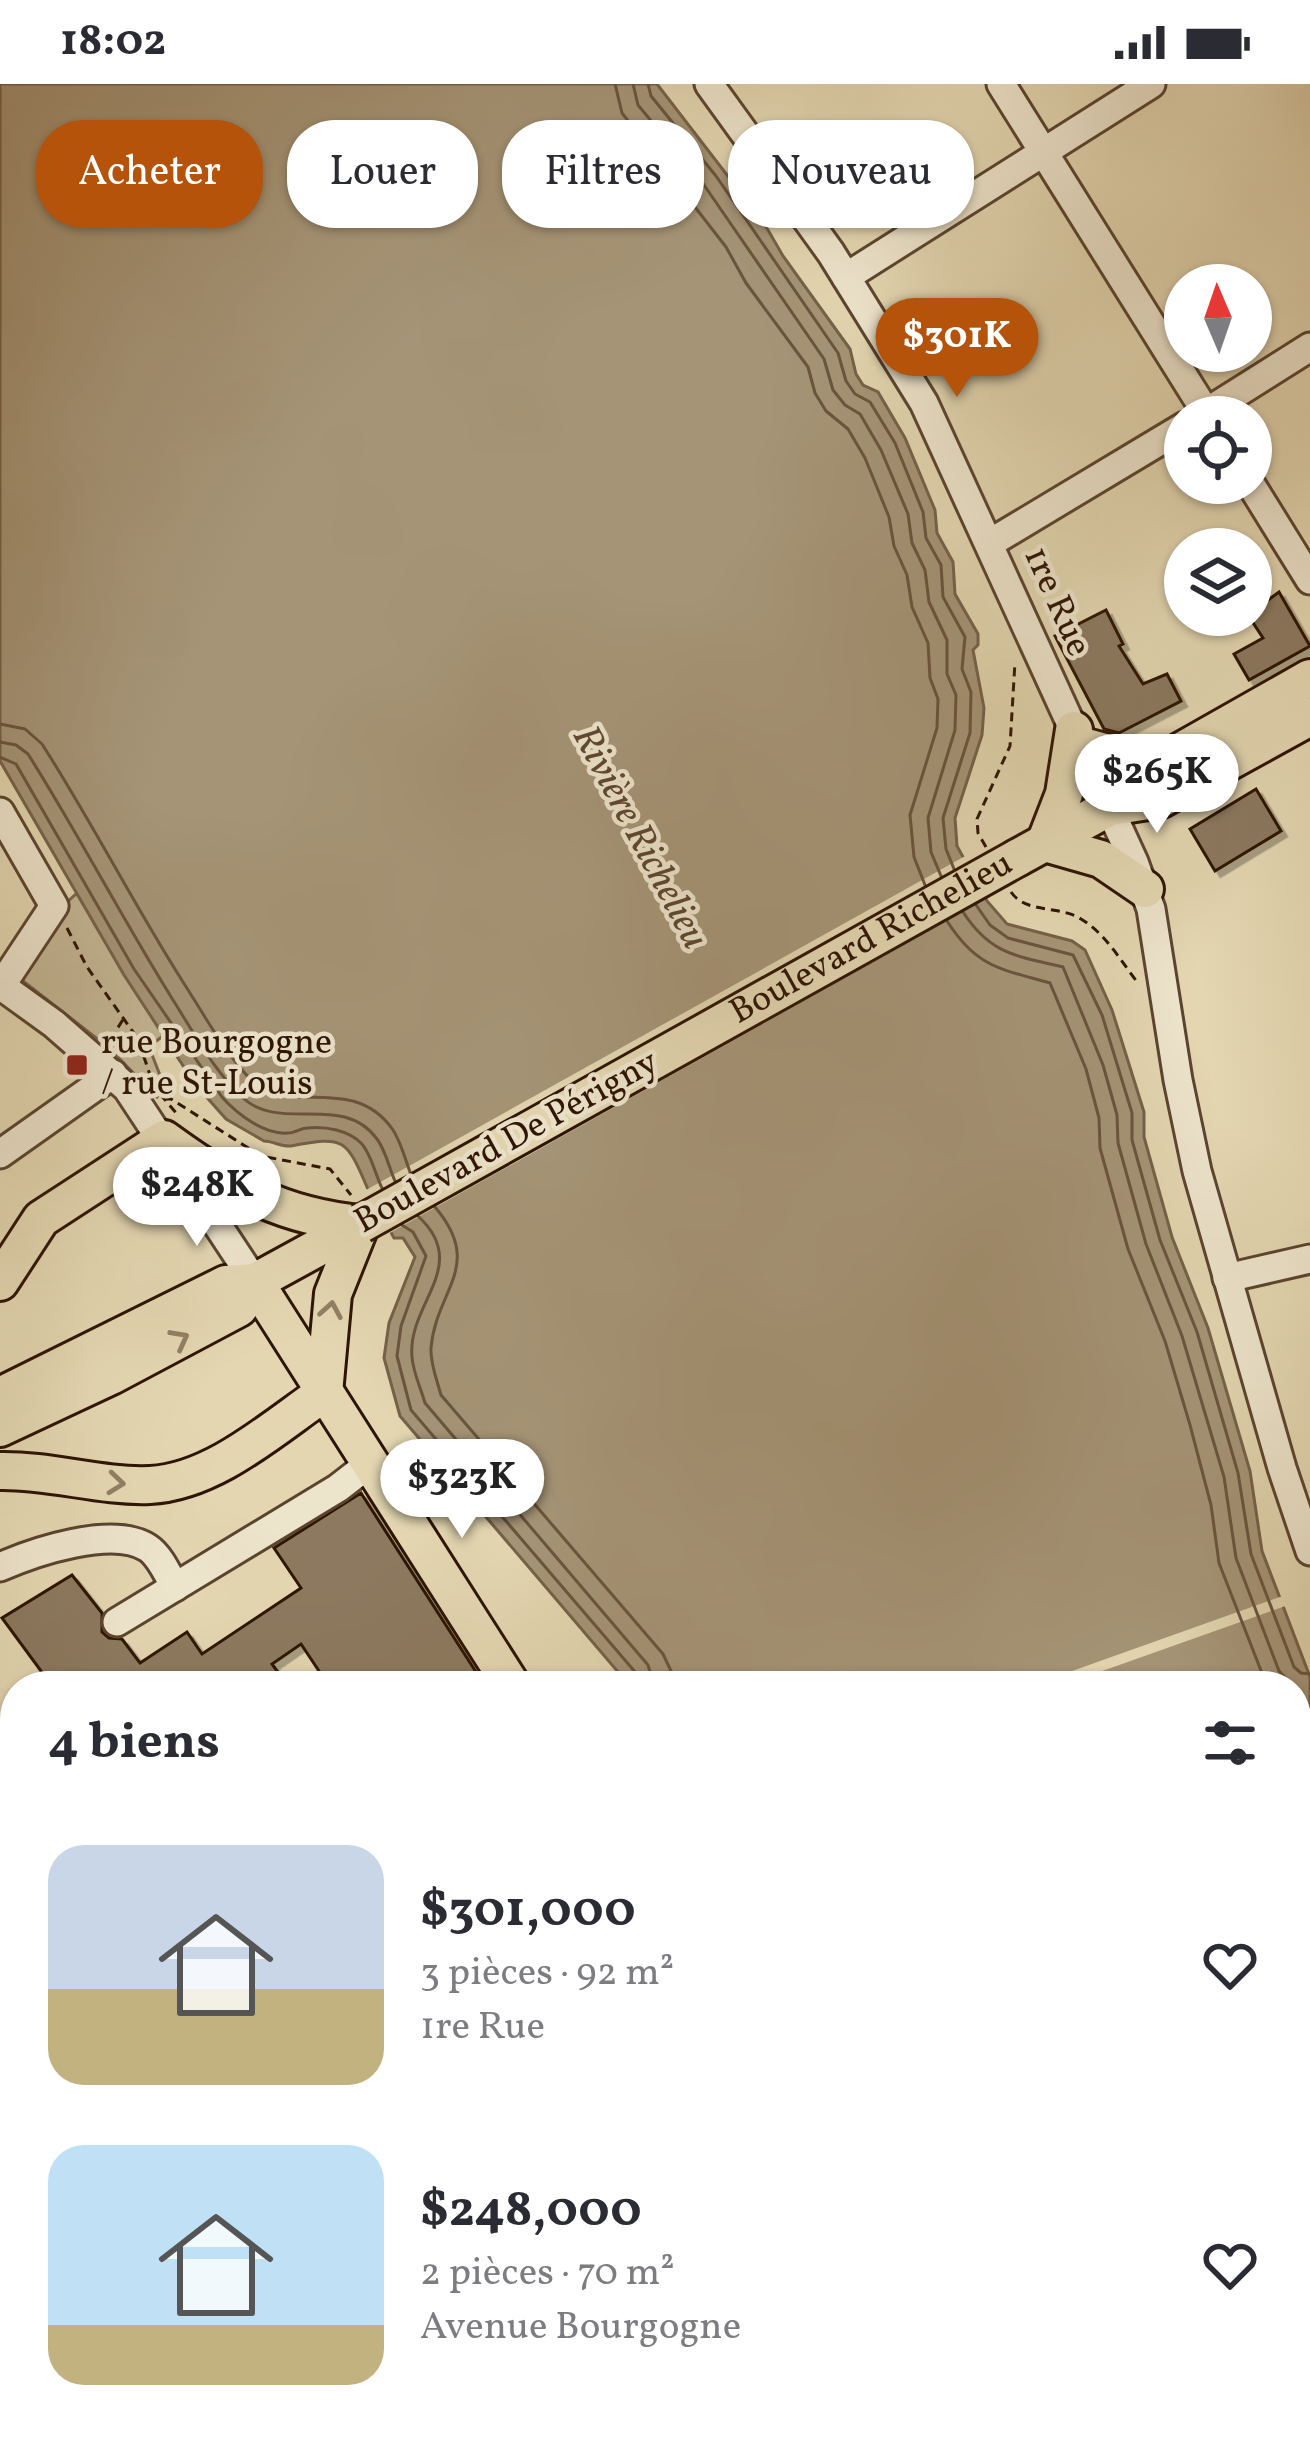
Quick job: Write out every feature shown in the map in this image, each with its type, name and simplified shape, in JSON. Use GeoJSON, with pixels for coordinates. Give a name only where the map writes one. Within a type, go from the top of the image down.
{"type":"FeatureCollection","features":[{"type":"Feature","properties":{"kind":"main road","name":"Boulevard Richelieu"},"geometry":{"type":"LineString","coordinates":[[1110,807],[1130,780],[1310,678]]}},
{"type":"Feature","properties":{"kind":"main road","name":"Boulevard Richelieu"},"geometry":{"type":"LineString","coordinates":[[696,1038],[1110,807],[1161,799],[1310,717]]}},
{"type":"Feature","properties":{"kind":"main road"},"geometry":{"type":"LineString","coordinates":[[1145,889],[1094,855],[1045,843],[1078,738],[1124,757],[1170,758]]}},
{"type":"Feature","properties":{"kind":"main road","name":"Boulevard De Périgny"},"geometry":{"type":"LineString","coordinates":[[0,1428],[112,1376],[239,1308],[255,1282],[359,1215],[696,1038]]}},
{"type":"Feature","properties":{"kind":"main road"},"geometry":{"type":"LineString","coordinates":[[0,1282],[41,1219],[174,1131],[221,1180],[260,1200],[303,1216],[359,1215],[333,1294],[324,1393]]}},
{"type":"Feature","properties":{"kind":"main road"},"geometry":{"type":"LineString","coordinates":[[255,1282],[502,1671]]}},
{"type":"Feature","properties":{"kind":"main road","name":"Boulevard De Périgny"},"geometry":{"type":"LineString","coordinates":[[0,1396],[226,1283],[255,1282]]}},
{"type":"Feature","properties":{"kind":"main road"},"geometry":{"type":"LineString","coordinates":[[0,1471],[134,1485],[180,1480],[222,1461],[324,1393]]}},
{"type":"Feature","properties":{"kind":"street","name":"1re Rue"},"geometry":{"type":"LineString","coordinates":[[709,84],[846,277],[924,403],[1145,889],[1184,1116],[1227,1278],[1310,1551]]}},
{"type":"Feature","properties":{"kind":"street"},"geometry":{"type":"LineString","coordinates":[[1001,84],[1187,396]]}},
{"type":"Feature","properties":{"kind":"street"},"geometry":{"type":"LineString","coordinates":[[846,277],[1151,84]]}},
{"type":"Feature","properties":{"kind":"street"},"geometry":{"type":"LineString","coordinates":[[1234,396],[1310,347]]}},
{"type":"Feature","properties":{"kind":"street"},"geometry":{"type":"LineString","coordinates":[[990,543],[1164,439]]}},
{"type":"Feature","properties":{"kind":"street"},"geometry":{"type":"LineString","coordinates":[[1263,504],[1310,580]]}},
{"type":"Feature","properties":{"kind":"street"},"geometry":{"type":"LineString","coordinates":[[0,812],[54,906],[0,986],[111,1061],[174,1131],[255,1282]]}},
{"type":"Feature","properties":{"kind":"street"},"geometry":{"type":"LineString","coordinates":[[0,1154],[111,1061]]}},
{"type":"Feature","properties":{"kind":"street"},"geometry":{"type":"LineString","coordinates":[[1227,1278],[1310,1259]]}},
{"type":"Feature","properties":{"kind":"street"},"geometry":{"type":"LineString","coordinates":[[117,1622],[338,1488],[369,1464]]}},
{"type":"Feature","properties":{"kind":"street"},"geometry":{"type":"LineString","coordinates":[[0,1567],[65,1545],[120,1541],[150,1550],[175,1587]]}},
{"type":"Feature","properties":{"kind":"path"},"geometry":{"type":"LineString","coordinates":[[65,922],[87,968],[139,1039],[174,1131]]}},
{"type":"Feature","properties":{"kind":"path"},"geometry":{"type":"LineString","coordinates":[[111,1061],[113,1030],[124,1018]]}},
{"type":"Feature","properties":{"kind":"path"},"geometry":{"type":"LineString","coordinates":[[164,1099],[252,1152],[330,1169],[359,1215]]}},
{"type":"Feature","properties":{"kind":"shaded area"},"geometry":{"type":"Polygon","coordinates":[[[77,893],[164,1035],[149,1047],[165,1088],[157,1097],[108,1047],[23,981],[22,974],[64,905],[77,893]]]}},
{"type":"Feature","properties":{"kind":"water","name":"Rivière Richelieu"},"geometry":{"type":"Polygon","coordinates":[[[0,84],[657,84],[685,120],[502,120],[502,228],[704,228],[704,145],[728,176],[728,228],[767,228],[850,349],[863,385],[878,392],[905,438],[935,510],[937,533],[953,562],[955,594],[978,634],[973,650],[984,708],[982,735],[955,818],[957,846],[987,901],[1007,924],[1072,941],[1085,950],[1112,1010],[1144,1112],[1144,1137],[1172,1237],[1208,1328],[1250,1471],[1262,1551],[1308,1671],[617,1671],[400,1416],[384,1358],[389,1323],[415,1257],[403,1238],[394,1238],[348,1150],[333,1142],[287,1146],[264,1141],[226,1119],[195,1084],[124,975],[0,761],[0,84]]]}},
{"type":"Feature","properties":{"kind":"pier"},"geometry":{"type":"Polygon","coordinates":[[[967,855],[991,896],[386,1235],[360,1183],[366,1190],[967,855]]]}},
{"type":"Feature","properties":{"kind":"pier"},"geometry":{"type":"Polygon","coordinates":[[[1288,1594],[1291,1604],[1102,1671],[1072,1671],[1288,1594]]]}},
{"type":"Feature","properties":{"kind":"building"},"geometry":{"type":"Polygon","coordinates":[[[1279,592],[1310,646],[1249,680],[1234,654],[1262,636],[1272,636],[1272,597],[1279,592]]]}},
{"type":"Feature","properties":{"kind":"building"},"geometry":{"type":"Polygon","coordinates":[[[1106,610],[1123,644],[1119,646],[1143,684],[1167,674],[1181,701],[1119,733],[1104,729],[1055,636],[1106,610]]]}},
{"type":"Feature","properties":{"kind":"building"},"geometry":{"type":"Polygon","coordinates":[[[1256,789],[1281,831],[1215,871],[1190,829],[1256,789]]]}},
{"type":"Feature","properties":{"kind":"building"},"geometry":{"type":"Polygon","coordinates":[[[361,1493],[475,1671],[319,1671],[301,1644],[272,1664],[277,1671],[41,1671],[2,1618],[72,1575],[102,1613],[102,1632],[122,1639],[140,1663],[187,1632],[202,1654],[301,1588],[274,1548],[361,1493]]]}},
{"type":"Feature","properties":{"kind":"place","name":"rue Bourgogne / rue St-Louis"},"geometry":{"type":"Point","coordinates":[77,1065]}}]}
